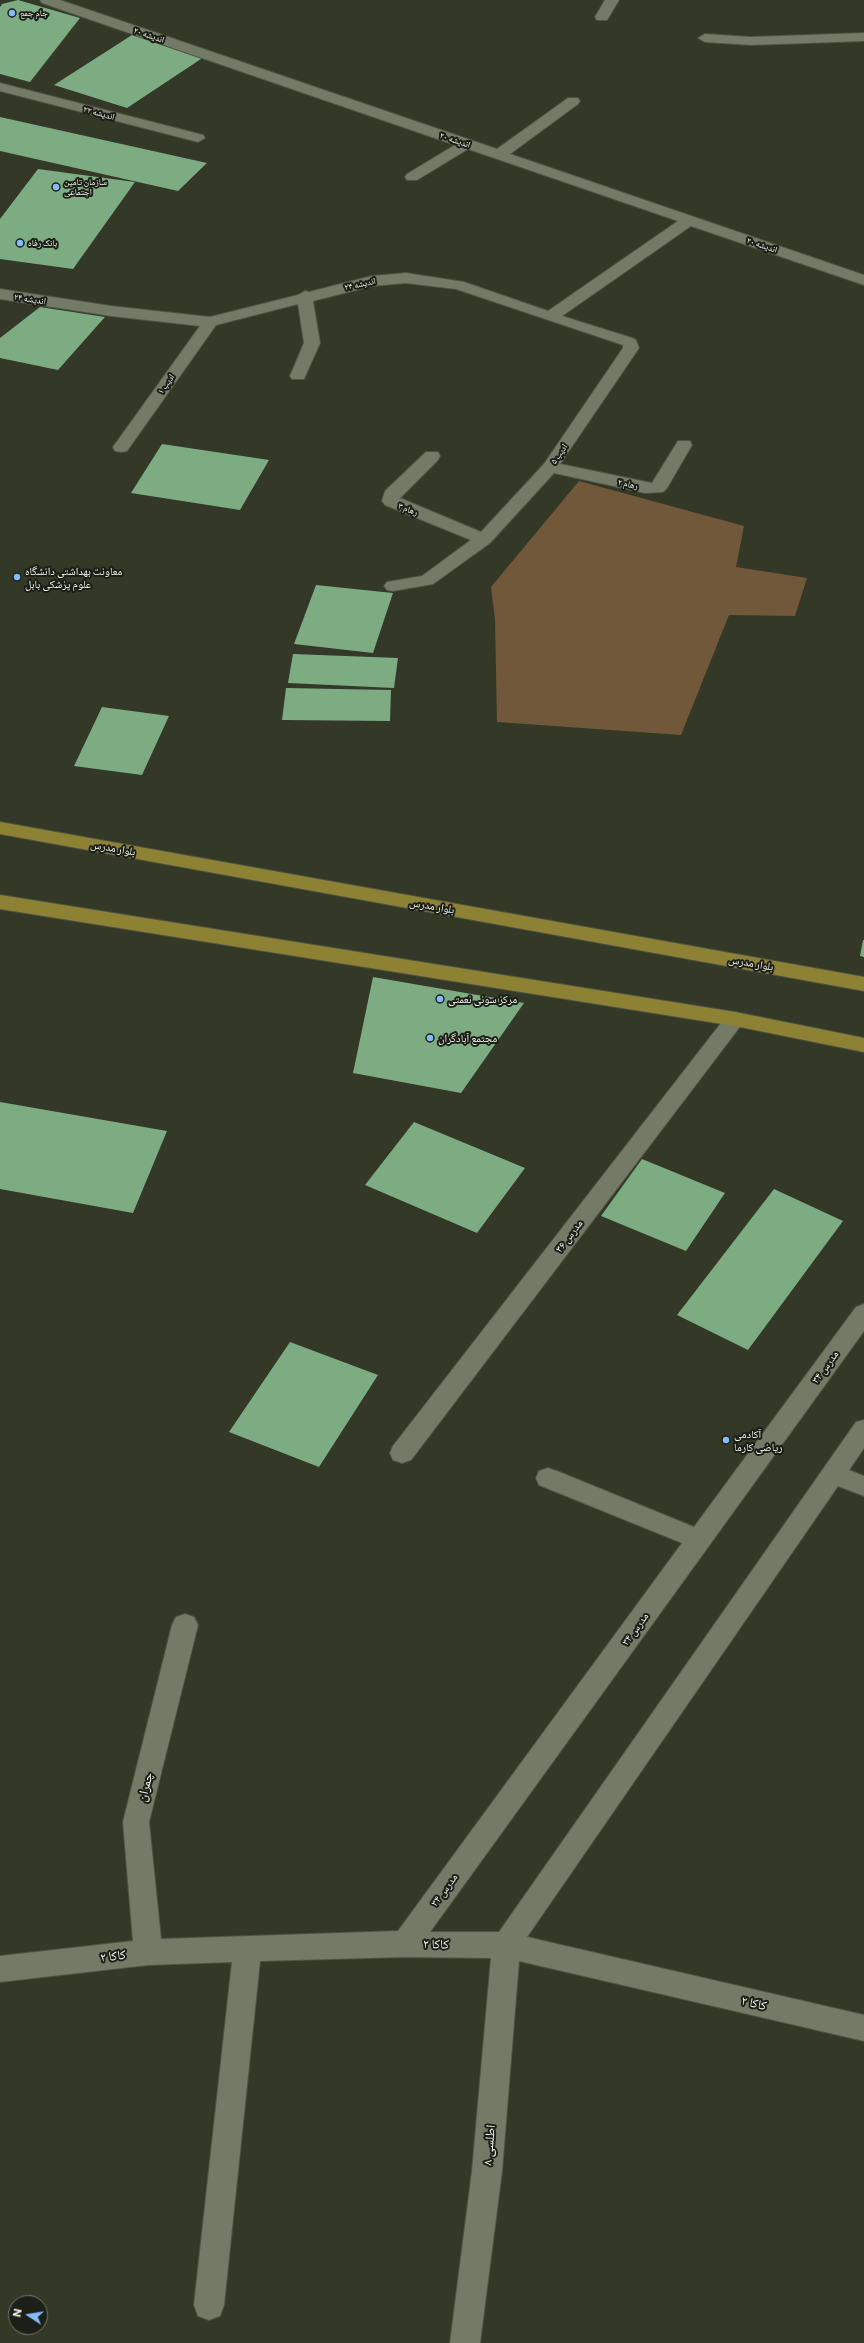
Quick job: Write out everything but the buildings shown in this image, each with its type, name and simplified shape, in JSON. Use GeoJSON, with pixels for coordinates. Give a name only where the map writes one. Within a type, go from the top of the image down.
{"type":"FeatureCollection","features":[{"type":"Feature","properties":{"kind":"main road","name":"بلوار مدرس"},"geometry":{"type":"LineString","coordinates":[[0,828],[864,984]]}},
{"type":"Feature","properties":{"kind":"main road"},"geometry":{"type":"LineString","coordinates":[[0,902],[735,1019],[864,1044]]}},
{"type":"Feature","properties":{"kind":"street","name":"اندیشه ۲۰"},"geometry":{"type":"LineString","coordinates":[[47,0],[864,280]]}},
{"type":"Feature","properties":{"kind":"street"},"geometry":{"type":"LineString","coordinates":[[602,17],[612,0]]}},
{"type":"Feature","properties":{"kind":"street"},"geometry":{"type":"LineString","coordinates":[[705,38],[751,41],[864,37]]}},
{"type":"Feature","properties":{"kind":"street","name":"اندیشه ۲۲"},"geometry":{"type":"LineString","coordinates":[[0,87],[198,138]]}},
{"type":"Feature","properties":{"kind":"street"},"geometry":{"type":"LineString","coordinates":[[499,155],[573,101]]}},
{"type":"Feature","properties":{"kind":"street"},"geometry":{"type":"LineString","coordinates":[[412,177],[466,144]]}},
{"type":"Feature","properties":{"kind":"street"},"geometry":{"type":"LineString","coordinates":[[550,317],[689,220]]}},
{"type":"Feature","properties":{"kind":"street","name":"اندیشه ۲۴"},"geometry":{"type":"LineString","coordinates":[[0,294],[111,311],[210,322],[305,296],[372,281],[420,279],[459,285],[550,317]]}},
{"type":"Feature","properties":{"kind":"street"},"geometry":{"type":"LineString","coordinates":[[298,376],[312,343],[305,296]]}},
{"type":"Feature","properties":{"kind":"street","name":"ادیب ۵"},"geometry":{"type":"LineString","coordinates":[[393,586],[427,580],[484,539],[550,467],[632,348],[630,343],[626,341],[550,317]]}},
{"type":"Feature","properties":{"kind":"street","name":"ادیب ۱"},"geometry":{"type":"LineString","coordinates":[[121,447],[210,322]]}},
{"type":"Feature","properties":{"kind":"street","name":"رهام ۲"},"geometry":{"type":"LineString","coordinates":[[550,467],[645,488],[657,488],[661,484],[684,445]]}},
{"type":"Feature","properties":{"kind":"street","name":"رهام ۳"},"geometry":{"type":"LineString","coordinates":[[432,456],[391,495],[391,501],[484,539]]}},
{"type":"Feature","properties":{"kind":"street","name":"مدرس ۳۶"},"geometry":{"type":"LineString","coordinates":[[402,1453],[735,1019]]}},
{"type":"Feature","properties":{"kind":"street","name":"مدرس ۳۴"},"geometry":{"type":"LineString","coordinates":[[405,1944],[864,1313]]}},
{"type":"Feature","properties":{"kind":"street"},"geometry":{"type":"LineString","coordinates":[[506,1945],[864,1429]]}},
{"type":"Feature","properties":{"kind":"street"},"geometry":{"type":"LineString","coordinates":[[834,1474],[864,1486]]}},
{"type":"Feature","properties":{"kind":"street"},"geometry":{"type":"LineString","coordinates":[[548,1478],[700,1540]]}},
{"type":"Feature","properties":{"kind":"street","name":"چمران"},"geometry":{"type":"LineString","coordinates":[[148,1952],[136,1822],[185,1625]]}},
{"type":"Feature","properties":{"kind":"street","name":"کاکا ۲"},"geometry":{"type":"LineString","coordinates":[[0,1969],[148,1952],[405,1944],[506,1945],[864,2028]]}},
{"type":"Feature","properties":{"kind":"street","name":"اطلسی ۸"},"geometry":{"type":"LineString","coordinates":[[465,2343],[487,2171],[506,1945]]}},
{"type":"Feature","properties":{"kind":"street"},"geometry":{"type":"LineString","coordinates":[[209,2305],[246,1949]]}},
{"type":"Feature","properties":{"kind":"shaded area"},"geometry":{"type":"Polygon","coordinates":[[[579,481],[744,526],[736,567],[807,578],[795,616],[729,615],[681,735],[497,722],[495,619],[491,587],[579,481]]]}},
{"type":"Feature","properties":{"kind":"place","name":"جام جمع"},"geometry":{"type":"Point","coordinates":[12,13]}},
{"type":"Feature","properties":{"kind":"place","name":"سازمان تامین اجتماعی"},"geometry":{"type":"Point","coordinates":[56,187]}},
{"type":"Feature","properties":{"kind":"place","name":"بانک رفاه"},"geometry":{"type":"Point","coordinates":[20,243]}},
{"type":"Feature","properties":{"kind":"place","name":"معاونت بهداشتی دانشگاه علوم پزشکی بابل"},"geometry":{"type":"Point","coordinates":[17,577]}},
{"type":"Feature","properties":{"kind":"place","name":"مرکز سونی نعمتی"},"geometry":{"type":"Point","coordinates":[440,999]}},
{"type":"Feature","properties":{"kind":"place","name":"مجتمع آبادگران"},"geometry":{"type":"Point","coordinates":[430,1038]}},
{"type":"Feature","properties":{"kind":"place","name":"آکادمی ریاضی کارما"},"geometry":{"type":"Point","coordinates":[726,1440]}}]}
